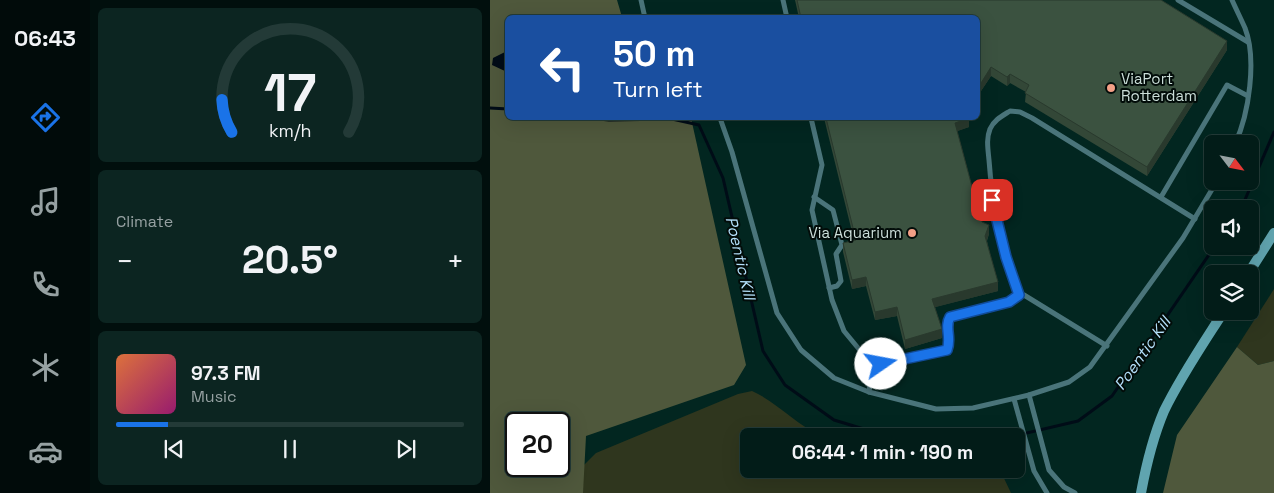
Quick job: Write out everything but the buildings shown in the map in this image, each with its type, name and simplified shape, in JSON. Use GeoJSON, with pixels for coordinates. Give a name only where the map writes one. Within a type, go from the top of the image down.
{"type":"FeatureCollection","features":[{"type":"Feature","properties":{"kind":"main road"},"geometry":{"type":"LineString","coordinates":[[1254,265],[1274,233]]}},
{"type":"Feature","properties":{"kind":"main road"},"geometry":{"type":"LineString","coordinates":[[1140,493],[1147,464],[1164,413],[1187,367],[1218,320]]}},
{"type":"Feature","properties":{"kind":"lane"},"geometry":{"type":"LineString","coordinates":[[641,0],[644,15]]}},
{"type":"Feature","properties":{"kind":"lane"},"geometry":{"type":"LineString","coordinates":[[783,0],[786,15]]}},
{"type":"Feature","properties":{"kind":"lane"},"geometry":{"type":"LineString","coordinates":[[1178,0],[1248,42]]}},
{"type":"Feature","properties":{"kind":"lane"},"geometry":{"type":"LineString","coordinates":[[1232,0],[1246,30],[1251,60],[1248,96],[1239,135]]}},
{"type":"Feature","properties":{"kind":"lane"},"geometry":{"type":"LineString","coordinates":[[1161,197],[1227,84],[1248,96]]}},
{"type":"Feature","properties":{"kind":"lane"},"geometry":{"type":"LineString","coordinates":[[1019,295],[995,218],[989,182],[987,141],[993,123],[1010,111],[1020,112],[1161,197],[1194,220]]}},
{"type":"Feature","properties":{"kind":"lane"},"geometry":{"type":"LineString","coordinates":[[721,120],[732,152],[777,313],[801,350],[834,378],[869,392],[936,409],[973,408],[1029,395],[1069,382],[1090,367],[1194,220],[1212,190]]}},
{"type":"Feature","properties":{"kind":"lane"},"geometry":{"type":"LineString","coordinates":[[811,120],[822,164],[821,175],[814,197],[814,220],[829,288],[841,326],[868,360],[881,364],[947,350],[950,342],[946,322],[950,317],[1009,302],[1024,294],[1106,346]]}},
{"type":"Feature","properties":{"kind":"lane"},"geometry":{"type":"LineString","coordinates":[[814,197],[833,210],[842,245],[836,254],[841,281],[837,286],[829,288]]}},
{"type":"Feature","properties":{"kind":"lane"},"geometry":{"type":"LineString","coordinates":[[869,392],[873,362]]}},
{"type":"Feature","properties":{"kind":"lane"},"geometry":{"type":"LineString","coordinates":[[1029,395],[1049,470],[1064,487],[1075,493]]}},
{"type":"Feature","properties":{"kind":"lane"},"geometry":{"type":"LineString","coordinates":[[1014,399],[1034,471],[1047,493]]}},
{"type":"Feature","properties":{"kind":"green space"},"geometry":{"type":"Polygon","coordinates":[[[490,0],[617,0],[621,15],[505,15],[505,120],[691,120],[746,365],[734,385],[586,436],[583,493],[490,493],[490,0]]]}},
{"type":"Feature","properties":{"kind":"green space"},"geometry":{"type":"Polygon","coordinates":[[[1274,289],[1274,361],[1258,365],[1237,347],[1254,320],[1259,320],[1259,313],[1274,289]]]}},
{"type":"Feature","properties":{"kind":"green space"},"geometry":{"type":"Polygon","coordinates":[[[1237,347],[1258,365],[1274,361],[1274,493],[1163,493],[1177,435],[1237,347]]]}},
{"type":"Feature","properties":{"kind":"green space"},"geometry":{"type":"Polygon","coordinates":[[[752,391],[770,401],[808,428],[740,428],[740,478],[1004,478],[1011,493],[580,493],[580,469],[596,453],[738,394],[752,391]]]}},
{"type":"Feature","properties":{"kind":"shaded area"},"geometry":{"type":"Polygon","coordinates":[[[505,52],[505,71],[492,65],[493,58],[505,52]]]}},
{"type":"Feature","properties":{"kind":"waterway","name":"Poentic Kill"},"geometry":{"type":"LineString","coordinates":[[490,108],[505,109]]}},
{"type":"Feature","properties":{"kind":"waterway","name":"Poentic Kill"},"geometry":{"type":"LineString","coordinates":[[676,120],[699,125],[723,178],[763,351],[785,385],[834,420],[860,428]]}},
{"type":"Feature","properties":{"kind":"waterway","name":"Poentic Kill"},"geometry":{"type":"LineString","coordinates":[[1245,200],[1274,132]]}},
{"type":"Feature","properties":{"kind":"waterway","name":"Poentic Kill"},"geometry":{"type":"LineString","coordinates":[[1025,433],[1078,421],[1112,396],[1209,255]]}},
{"type":"Feature","properties":{"kind":"place","name":"ViaPort Rotterdam"},"geometry":{"type":"Point","coordinates":[1111,88]}},
{"type":"Feature","properties":{"kind":"place","name":"Via Aquarium"},"geometry":{"type":"Point","coordinates":[912,233]}},
{"type":"Feature","properties":{"kind":"route"},"geometry":{"type":"LineString","coordinates":[[881,364],[947,350],[950,342],[946,322],[950,317],[1009,302],[1019,295],[1006,257],[992,200]]}}]}
